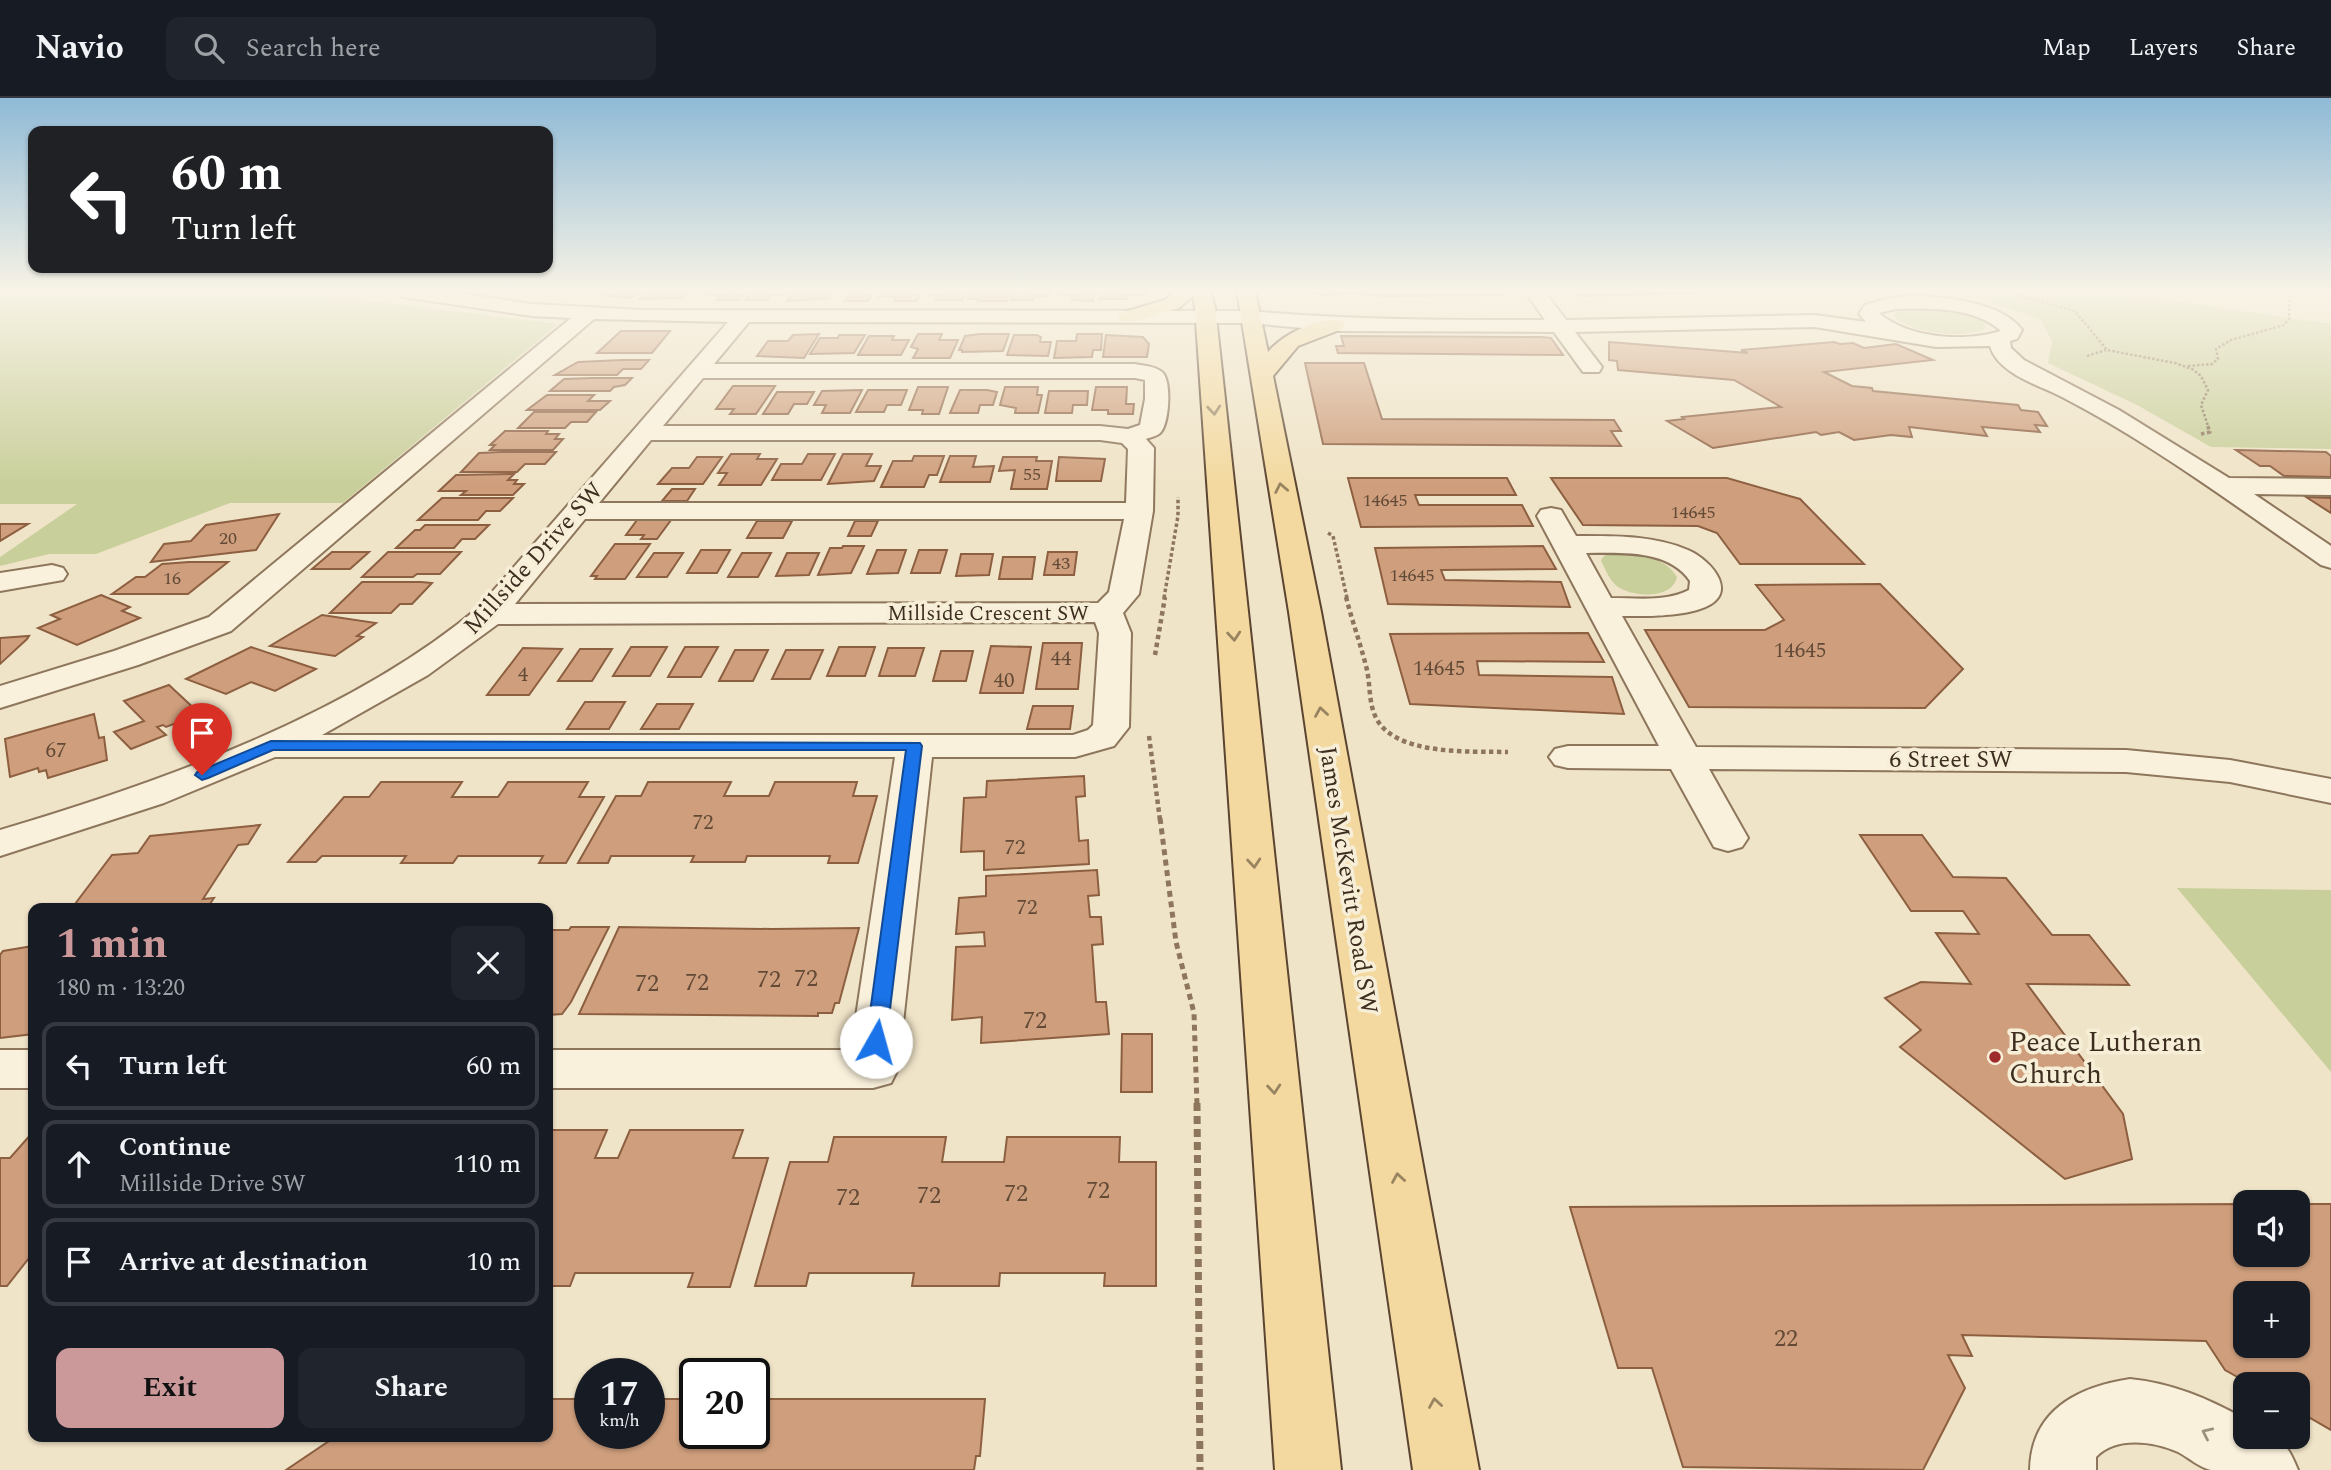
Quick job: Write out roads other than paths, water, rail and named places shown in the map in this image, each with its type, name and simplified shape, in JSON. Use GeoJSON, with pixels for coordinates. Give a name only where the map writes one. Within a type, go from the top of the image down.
{"type":"FeatureCollection","features":[{"type":"Feature","properties":{"kind":"main road"},"geometry":{"type":"LineString","coordinates":[[1203,355],[1308,1470]]}},
{"type":"Feature","properties":{"kind":"main road","name":"James McKevitt Road SW"},"geometry":{"type":"LineString","coordinates":[[1256,355],[1304,612],[1446,1470]]}},
{"type":"Feature","properties":{"kind":"main road"},"geometry":{"type":"LineString","coordinates":[[1260,378],[1275,355]]}},
{"type":"Feature","properties":{"kind":"street"},"geometry":{"type":"LineString","coordinates":[[0,696],[126,658],[220,624],[539,355]]}},
{"type":"Feature","properties":{"kind":"street","name":"Millside Drive SW"},"geometry":{"type":"LineString","coordinates":[[0,843],[129,805],[271,746],[356,704],[434,657],[490,614],[711,355]]}},
{"type":"Feature","properties":{"kind":"street"},"geometry":{"type":"LineString","coordinates":[[1583,355],[1591,366]]}},
{"type":"Feature","properties":{"kind":"street"},"geometry":{"type":"LineString","coordinates":[[1961,355],[2116,420]]}},
{"type":"Feature","properties":{"kind":"street"},"geometry":{"type":"LineString","coordinates":[[2006,355],[2015,365],[2078,396],[2224,486],[2331,559]]}},
{"type":"Feature","properties":{"kind":"street"},"geometry":{"type":"LineString","coordinates":[[644,433],[1100,433],[1130,437],[1151,429],[1157,400],[1156,379],[1150,374],[1111,371],[696,372]]}},
{"type":"Feature","properties":{"kind":"street","name":"Millside Crescent SW"},"geometry":{"type":"LineString","coordinates":[[490,614],[1107,612],[1124,594],[1139,511],[1141,448],[1130,437]]}},
{"type":"Feature","properties":{"kind":"street"},"geometry":{"type":"LineString","coordinates":[[2224,486],[2331,487]]}},
{"type":"Feature","properties":{"kind":"street"},"geometry":{"type":"LineString","coordinates":[[577,511],[1139,511]]}},
{"type":"Feature","properties":{"kind":"street"},"geometry":{"type":"LineString","coordinates":[[1551,516],[1728,838]]}},
{"type":"Feature","properties":{"kind":"street"},"geometry":{"type":"LineString","coordinates":[[1567,545],[1630,545],[1653,549],[1693,565],[1705,581],[1704,594],[1683,605],[1602,607]]}},
{"type":"Feature","properties":{"kind":"street"},"geometry":{"type":"LineString","coordinates":[[0,582],[51,574]]}},
{"type":"Feature","properties":{"kind":"street"},"geometry":{"type":"LineString","coordinates":[[271,746],[1074,746],[1101,738],[1111,727],[1115,633],[1107,612]]}},
{"type":"Feature","properties":{"kind":"street"},"geometry":{"type":"LineString","coordinates":[[553,1069],[873,1069],[915,746]]}},
{"type":"Feature","properties":{"kind":"street","name":"6 Street SW"},"geometry":{"type":"LineString","coordinates":[[1568,757],[2126,761],[2230,771],[2331,791]]}},
{"type":"Feature","properties":{"kind":"street"},"geometry":{"type":"LineString","coordinates":[[0,1069],[28,1069]]}},
{"type":"Feature","properties":{"kind":"street"},"geometry":{"type":"LineString","coordinates":[[2063,1470],[2062,1457],[2074,1432],[2100,1415],[2136,1411],[2180,1420],[2228,1443],[2265,1470]]}},
{"type":"Feature","properties":{"kind":"place","name":"Peace Lutheran Church"},"geometry":{"type":"Point","coordinates":[1995,1057]}}]}
